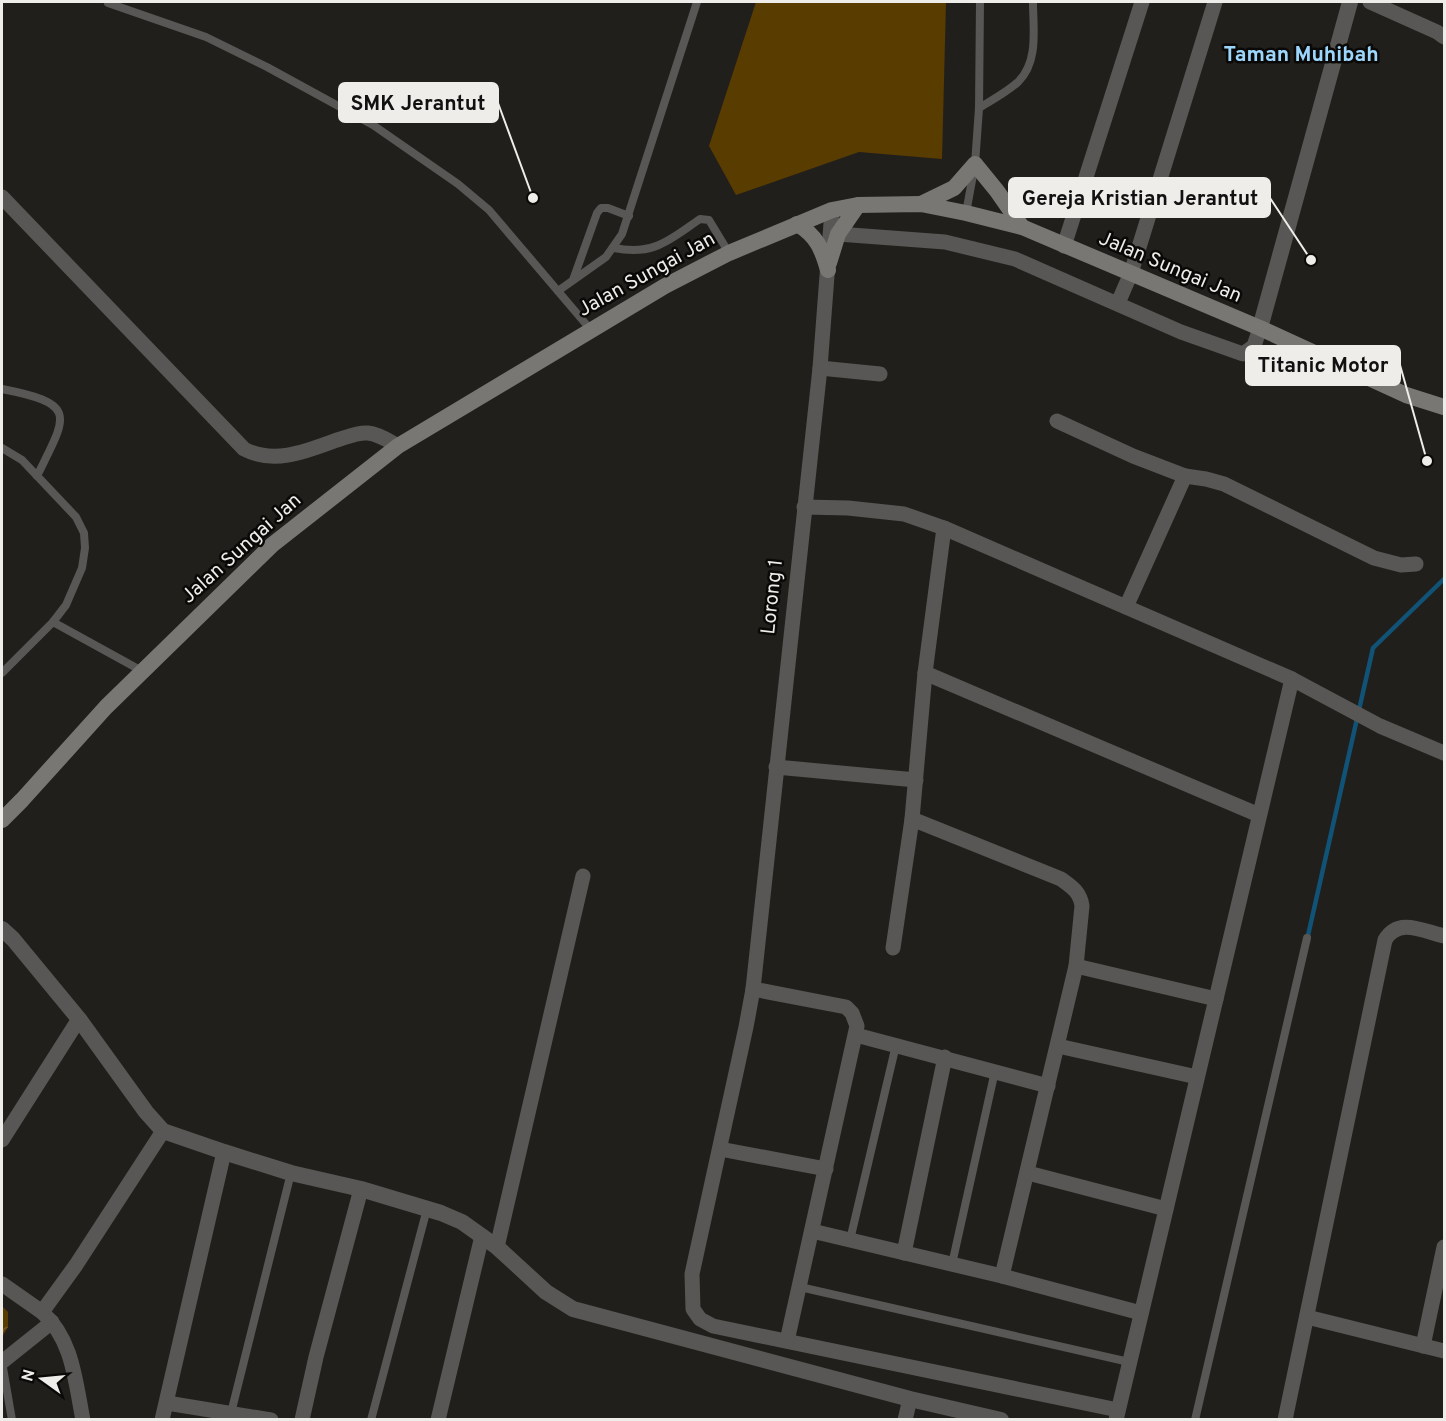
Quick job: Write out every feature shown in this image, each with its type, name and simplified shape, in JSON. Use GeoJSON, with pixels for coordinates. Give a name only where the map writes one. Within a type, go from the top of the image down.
{"type":"FeatureCollection","features":[{"type":"Feature","properties":{"kind":"main road"},"geometry":{"type":"LineString","coordinates":[[921,204],[954,188],[975,165],[997,190],[1022,227]]}},
{"type":"Feature","properties":{"kind":"main road","name":"Jalan Sungai Jan"},"geometry":{"type":"LineString","coordinates":[[2,820],[106,707],[272,545],[398,446],[665,286],[729,253],[832,210],[858,205],[921,204],[1022,227],[1260,328],[1406,395],[1444,406]]}},
{"type":"Feature","properties":{"kind":"main road"},"geometry":{"type":"LineString","coordinates":[[829,267],[838,234],[858,205]]}},
{"type":"Feature","properties":{"kind":"main road"},"geometry":{"type":"LineString","coordinates":[[797,224],[810,234],[822,250],[829,267]]}},
{"type":"Feature","properties":{"kind":"street"},"geometry":{"type":"LineString","coordinates":[[1064,246],[1142,2]]}},
{"type":"Feature","properties":{"kind":"street"},"geometry":{"type":"LineString","coordinates":[[1118,303],[1131,273],[1215,2]]}},
{"type":"Feature","properties":{"kind":"street"},"geometry":{"type":"LineString","coordinates":[[838,234],[945,242],[1015,259],[1181,332],[1243,354],[1254,346],[1260,328],[1350,2]]}},
{"type":"Feature","properties":{"kind":"street"},"geometry":{"type":"LineString","coordinates":[[1370,2],[1437,32],[1444,38]]}},
{"type":"Feature","properties":{"kind":"street"},"geometry":{"type":"LineString","coordinates":[[2,197],[244,449],[254,455],[269,457],[292,454],[351,435],[367,433],[377,435],[398,446]]}},
{"type":"Feature","properties":{"kind":"street","name":"Lorong 1"},"geometry":{"type":"LineString","coordinates":[[832,210],[820,368],[753,988],[692,1274],[693,1308],[700,1319],[713,1326],[1117,1415]]}},
{"type":"Feature","properties":{"kind":"street"},"geometry":{"type":"LineString","coordinates":[[820,368],[880,374]]}},
{"type":"Feature","properties":{"kind":"street"},"geometry":{"type":"LineString","coordinates":[[1057,421],[1133,456],[1185,476],[1206,478],[1224,484],[1374,558],[1401,565],[1416,564]]}},
{"type":"Feature","properties":{"kind":"street"},"geometry":{"type":"LineString","coordinates":[[1126,608],[1185,476]]}},
{"type":"Feature","properties":{"kind":"street"},"geometry":{"type":"LineString","coordinates":[[804,507],[848,508],[904,514],[944,528],[1292,679],[1380,726],[1444,753]]}},
{"type":"Feature","properties":{"kind":"street"},"geometry":{"type":"LineString","coordinates":[[893,948],[912,819],[926,673],[944,528]]}},
{"type":"Feature","properties":{"kind":"street"},"geometry":{"type":"LineString","coordinates":[[926,673],[1259,815]]}},
{"type":"Feature","properties":{"kind":"street"},"geometry":{"type":"LineString","coordinates":[[1117,1415],[1292,679]]}},
{"type":"Feature","properties":{"kind":"street"},"geometry":{"type":"LineString","coordinates":[[776,767],[916,780]]}},
{"type":"Feature","properties":{"kind":"street"},"geometry":{"type":"LineString","coordinates":[[912,819],[1061,879],[1081,898],[1076,966],[1002,1276]]}},
{"type":"Feature","properties":{"kind":"street"},"geometry":{"type":"LineString","coordinates":[[496,1247],[583,876]]}},
{"type":"Feature","properties":{"kind":"street"},"geometry":{"type":"LineString","coordinates":[[1285,1419],[1385,940],[1390,932],[1404,927],[1444,936]]}},
{"type":"Feature","properties":{"kind":"street"},"geometry":{"type":"LineString","coordinates":[[2,929],[13,939],[79,1019],[146,1112],[163,1131],[291,1173],[361,1189],[427,1208],[462,1222],[496,1247],[546,1292],[573,1309],[910,1399],[1001,1419]]}},
{"type":"Feature","properties":{"kind":"street"},"geometry":{"type":"LineString","coordinates":[[1076,966],[1216,999]]}},
{"type":"Feature","properties":{"kind":"street"},"geometry":{"type":"LineString","coordinates":[[753,988],[846,1007],[858,1026],[787,1341]]}},
{"type":"Feature","properties":{"kind":"street"},"geometry":{"type":"LineString","coordinates":[[2,1140],[79,1019]]}},
{"type":"Feature","properties":{"kind":"street"},"geometry":{"type":"LineString","coordinates":[[856,1035],[1048,1086]]}},
{"type":"Feature","properties":{"kind":"street"},"geometry":{"type":"LineString","coordinates":[[1058,1046],[1197,1077]]}},
{"type":"Feature","properties":{"kind":"street"},"geometry":{"type":"LineString","coordinates":[[904,1253],[945,1057]]}},
{"type":"Feature","properties":{"kind":"street"},"geometry":{"type":"LineString","coordinates":[[2,1362],[47,1317],[76,1265],[163,1131]]}},
{"type":"Feature","properties":{"kind":"street"},"geometry":{"type":"LineString","coordinates":[[720,1149],[826,1169]]}},
{"type":"Feature","properties":{"kind":"street"},"geometry":{"type":"LineString","coordinates":[[162,1419],[224,1152]]}},
{"type":"Feature","properties":{"kind":"street"},"geometry":{"type":"LineString","coordinates":[[1028,1173],[1166,1209]]}},
{"type":"Feature","properties":{"kind":"street"},"geometry":{"type":"LineString","coordinates":[[302,1419],[316,1357],[361,1189]]}},
{"type":"Feature","properties":{"kind":"street"},"geometry":{"type":"LineString","coordinates":[[812,1231],[1002,1276],[1141,1313]]}},
{"type":"Feature","properties":{"kind":"street"},"geometry":{"type":"LineString","coordinates":[[438,1419],[482,1236]]}},
{"type":"Feature","properties":{"kind":"street"},"geometry":{"type":"LineString","coordinates":[[1423,1346],[1444,1247]]}},
{"type":"Feature","properties":{"kind":"street"},"geometry":{"type":"LineString","coordinates":[[2,1284],[47,1317],[70,1352],[83,1419]]}},
{"type":"Feature","properties":{"kind":"street"},"geometry":{"type":"LineString","coordinates":[[1307,1317],[1444,1351]]}},
{"type":"Feature","properties":{"kind":"street"},"geometry":{"type":"LineString","coordinates":[[905,1419],[910,1399]]}},
{"type":"Feature","properties":{"kind":"street"},"geometry":{"type":"LineString","coordinates":[[167,1402],[271,1419]]}},
{"type":"Feature","properties":{"kind":"lane"},"geometry":{"type":"LineString","coordinates":[[558,291],[606,257],[622,234],[697,2]]}},
{"type":"Feature","properties":{"kind":"lane"},"geometry":{"type":"LineString","coordinates":[[966,213],[975,165],[979,108],[980,2]]}},
{"type":"Feature","properties":{"kind":"lane"},"geometry":{"type":"LineString","coordinates":[[979,108],[1019,81],[1028,68],[1033,56],[1033,2]]}},
{"type":"Feature","properties":{"kind":"lane"},"geometry":{"type":"LineString","coordinates":[[108,3],[206,37],[267,67],[373,126],[458,184],[489,210],[591,330]]}},
{"type":"Feature","properties":{"kind":"lane"},"geometry":{"type":"LineString","coordinates":[[572,281],[597,213],[601,208],[608,208],[629,216]]}},
{"type":"Feature","properties":{"kind":"lane"},"geometry":{"type":"LineString","coordinates":[[614,248],[631,252],[645,250],[665,243],[700,219],[705,219],[709,220],[729,253]]}},
{"type":"Feature","properties":{"kind":"lane"},"geometry":{"type":"LineString","coordinates":[[2,389],[25,393],[47,401],[57,408],[60,414],[59,430],[37,476]]}},
{"type":"Feature","properties":{"kind":"lane"},"geometry":{"type":"LineString","coordinates":[[2,448],[22,460],[76,517],[84,533],[85,548],[82,567],[66,605],[53,622],[2,673]]}},
{"type":"Feature","properties":{"kind":"lane"},"geometry":{"type":"LineString","coordinates":[[53,622],[142,671]]}},
{"type":"Feature","properties":{"kind":"lane"},"geometry":{"type":"LineString","coordinates":[[1195,1419],[1307,938]]}},
{"type":"Feature","properties":{"kind":"lane"},"geometry":{"type":"LineString","coordinates":[[850,1240],[896,1045]]}},
{"type":"Feature","properties":{"kind":"lane"},"geometry":{"type":"LineString","coordinates":[[952,1264],[995,1071]]}},
{"type":"Feature","properties":{"kind":"lane"},"geometry":{"type":"LineString","coordinates":[[231,1413],[291,1173]]}},
{"type":"Feature","properties":{"kind":"lane"},"geometry":{"type":"LineString","coordinates":[[371,1419],[427,1208]]}},
{"type":"Feature","properties":{"kind":"lane"},"geometry":{"type":"LineString","coordinates":[[800,1287],[1129,1362]]}},
{"type":"Feature","properties":{"kind":"lane"},"geometry":{"type":"LineString","coordinates":[[2,1362],[12,1419]]}},
{"type":"Feature","properties":{"kind":"green space"},"geometry":{"type":"Polygon","coordinates":[[[756,2],[946,2],[942,159],[859,152],[736,195],[709,146],[756,2]]]}},
{"type":"Feature","properties":{"kind":"green space"},"geometry":{"type":"Polygon","coordinates":[[[2,1306],[8,1312],[8,1327],[2,1337],[2,1306]]]}},
{"type":"Feature","properties":{"kind":"waterway"},"geometry":{"type":"LineString","coordinates":[[1307,940],[1373,648],[1444,579]]}},
{"type":"Feature","properties":{"kind":"place","name":"SMK Jerantut"},"geometry":{"type":"Point","coordinates":[533,198]}},
{"type":"Feature","properties":{"kind":"place","name":"Gereja Kristian Jerantut"},"geometry":{"type":"Point","coordinates":[1311,260]}},
{"type":"Feature","properties":{"kind":"place","name":"Titanic Motor"},"geometry":{"type":"Point","coordinates":[1427,461]}},
{"type":"Feature","properties":{"kind":"district","name":"Taman Muhibah"},"geometry":{"type":"Point","coordinates":[1301,55]}}]}
